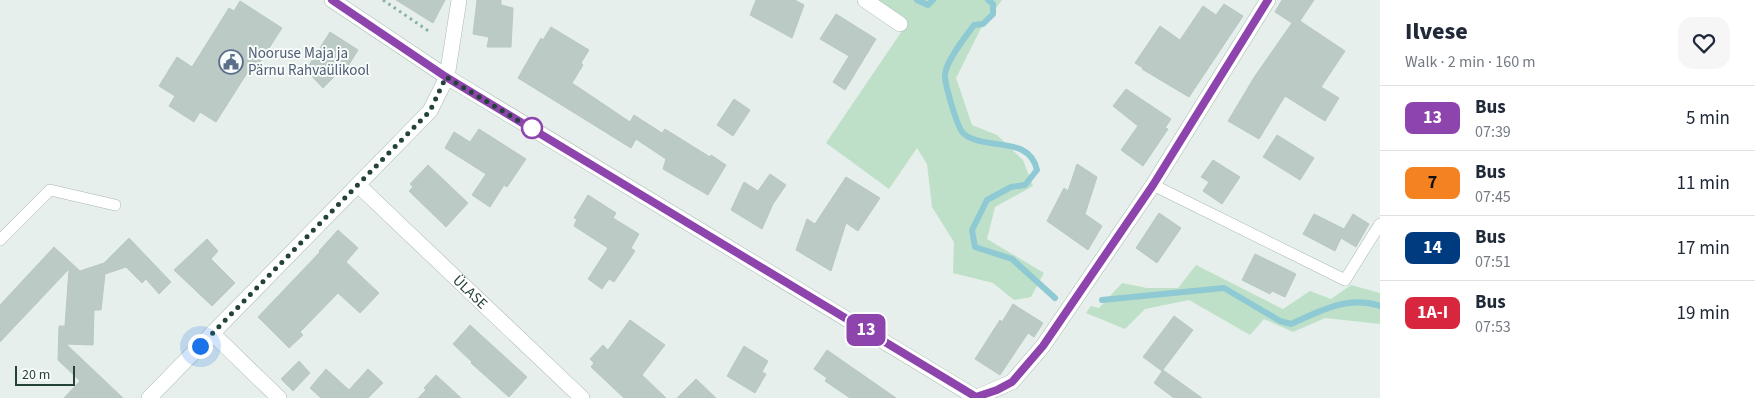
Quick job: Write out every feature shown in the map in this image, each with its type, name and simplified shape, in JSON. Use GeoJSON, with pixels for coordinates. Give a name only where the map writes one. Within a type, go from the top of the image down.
{"type":"FeatureCollection","features":[{"type":"Feature","properties":{"kind":"street"},"geometry":{"type":"LineString","coordinates":[[332,0],[446,77],[976,398],[1012,382],[1043,346],[1153,185],[1268,0]]}},
{"type":"Feature","properties":{"kind":"street"},"geometry":{"type":"LineString","coordinates":[[149,398],[430,111],[446,77],[459,0]]}},
{"type":"Feature","properties":{"kind":"street"},"geometry":{"type":"LineString","coordinates":[[865,0],[900,24]]}},
{"type":"Feature","properties":{"kind":"street","name":"ÜLASE"},"geometry":{"type":"LineString","coordinates":[[358,185],[582,398]]}},
{"type":"Feature","properties":{"kind":"street"},"geometry":{"type":"LineString","coordinates":[[212,333],[279,398]]}},
{"type":"Feature","properties":{"kind":"lane"},"geometry":{"type":"LineString","coordinates":[[1153,185],[1345,280],[1380,224]]}},
{"type":"Feature","properties":{"kind":"lane"},"geometry":{"type":"LineString","coordinates":[[0,240],[50,190],[115,205]]}},
{"type":"Feature","properties":{"kind":"path"},"geometry":{"type":"LineString","coordinates":[[383,0],[430,32]]}},
{"type":"Feature","properties":{"kind":"green space"},"geometry":{"type":"Polygon","coordinates":[[[877,0],[1002,0],[980,30],[956,78],[972,125],[997,135],[1023,160],[1033,186],[995,207],[987,239],[1044,273],[1031,297],[1014,300],[993,283],[953,273],[954,242],[932,207],[927,164],[917,148],[889,189],[826,143],[908,22],[877,0]]]}},
{"type":"Feature","properties":{"kind":"green space"},"geometry":{"type":"Polygon","coordinates":[[[1196,265],[1283,309],[1310,291],[1331,299],[1351,285],[1380,293],[1380,324],[1325,318],[1293,332],[1264,319],[1250,335],[1189,300],[1145,309],[1125,329],[1086,313],[1091,306],[1099,308],[1122,283],[1147,288],[1178,288],[1196,265]]]}},
{"type":"Feature","properties":{"kind":"building"},"geometry":{"type":"Polygon","coordinates":[[[396,0],[445,0],[433,23],[396,0]]]}},
{"type":"Feature","properties":{"kind":"building"},"geometry":{"type":"Polygon","coordinates":[[[477,0],[501,0],[501,5],[513,8],[511,47],[487,47],[489,37],[473,34],[477,0]]]}},
{"type":"Feature","properties":{"kind":"building"},"geometry":{"type":"Polygon","coordinates":[[[756,0],[795,0],[804,5],[792,38],[750,15],[756,0]]]}},
{"type":"Feature","properties":{"kind":"building"},"geometry":{"type":"Polygon","coordinates":[[[1282,0],[1314,0],[1300,21],[1345,51],[1321,87],[1339,98],[1325,121],[1285,96],[1259,139],[1228,121],[1255,76],[1292,23],[1275,12],[1282,0]]]}},
{"type":"Feature","properties":{"kind":"building","name":"Nooruse Maja ja Pärnu Rahvaülikool"},"geometry":{"type":"Polygon","coordinates":[[[240,1],[282,28],[253,73],[249,70],[216,122],[200,112],[194,122],[169,106],[175,96],[159,86],[177,57],[192,67],[229,8],[234,11],[240,1]]]}},
{"type":"Feature","properties":{"kind":"building"},"geometry":{"type":"Polygon","coordinates":[[[1224,4],[1243,16],[1189,97],[1135,63],[1160,26],[1180,40],[1203,6],[1216,15],[1224,4]]]}},
{"type":"Feature","properties":{"kind":"building"},"geometry":{"type":"Polygon","coordinates":[[[836,14],[876,39],[845,90],[833,82],[849,56],[820,39],[836,14]]]}},
{"type":"Feature","properties":{"kind":"building"},"geometry":{"type":"Polygon","coordinates":[[[551,27],[589,50],[581,63],[583,65],[572,83],[630,122],[634,115],[662,133],[665,129],[726,165],[708,195],[663,169],[666,159],[636,139],[631,148],[518,78],[541,38],[543,40],[551,27]]]}},
{"type":"Feature","properties":{"kind":"building"},"geometry":{"type":"Polygon","coordinates":[[[330,32],[358,50],[348,66],[346,65],[323,88],[306,70],[330,32]]]}},
{"type":"Feature","properties":{"kind":"building"},"geometry":{"type":"Polygon","coordinates":[[[1126,89],[1171,119],[1165,128],[1168,129],[1143,166],[1121,150],[1138,126],[1113,106],[1126,89]]]}},
{"type":"Feature","properties":{"kind":"building"},"geometry":{"type":"Polygon","coordinates":[[[734,99],[750,110],[733,136],[717,125],[734,99]]]}},
{"type":"Feature","properties":{"kind":"building"},"geometry":{"type":"Polygon","coordinates":[[[479,129],[526,159],[507,187],[504,185],[490,207],[472,195],[486,174],[445,148],[454,132],[470,142],[479,129]]]}},
{"type":"Feature","properties":{"kind":"building"},"geometry":{"type":"Polygon","coordinates":[[[1277,135],[1314,158],[1300,180],[1263,157],[1277,135]]]}},
{"type":"Feature","properties":{"kind":"building"},"geometry":{"type":"Polygon","coordinates":[[[1213,160],[1240,177],[1222,204],[1203,191],[1209,182],[1201,177],[1213,160]]]}},
{"type":"Feature","properties":{"kind":"building"},"geometry":{"type":"Polygon","coordinates":[[[1077,164],[1097,177],[1085,214],[1102,226],[1088,250],[1047,221],[1064,188],[1068,191],[1077,164]]]}},
{"type":"Feature","properties":{"kind":"building"},"geometry":{"type":"Polygon","coordinates":[[[428,165],[468,203],[446,227],[409,191],[413,187],[410,184],[428,165]]]}},
{"type":"Feature","properties":{"kind":"building"},"geometry":{"type":"Polygon","coordinates":[[[770,174],[786,185],[773,204],[762,229],[731,210],[744,182],[758,191],[770,174]]]}},
{"type":"Feature","properties":{"kind":"building"},"geometry":{"type":"Polygon","coordinates":[[[846,177],[880,198],[858,231],[846,223],[831,271],[796,250],[807,219],[815,224],[846,177]]]}},
{"type":"Feature","properties":{"kind":"building"},"geometry":{"type":"Polygon","coordinates":[[[588,195],[616,213],[613,218],[639,234],[631,248],[635,251],[614,282],[609,279],[602,289],[588,279],[608,248],[574,226],[577,219],[574,218],[588,195]]]}},
{"type":"Feature","properties":{"kind":"building"},"geometry":{"type":"Polygon","coordinates":[[[1159,213],[1181,228],[1157,263],[1136,248],[1159,213]]]}},
{"type":"Feature","properties":{"kind":"building"},"geometry":{"type":"Polygon","coordinates":[[[1314,214],[1344,229],[1353,214],[1369,224],[1356,247],[1341,238],[1335,251],[1303,234],[1314,214]]]}},
{"type":"Feature","properties":{"kind":"building"},"geometry":{"type":"Polygon","coordinates":[[[338,230],[358,248],[346,262],[379,293],[360,313],[338,293],[300,332],[303,335],[289,348],[258,317],[320,252],[338,230]]]}},
{"type":"Feature","properties":{"kind":"building"},"geometry":{"type":"Polygon","coordinates":[[[129,238],[171,282],[159,294],[146,279],[142,283],[126,267],[105,274],[101,310],[94,310],[93,345],[66,344],[123,398],[64,398],[80,381],[58,360],[59,326],[65,326],[69,269],[0,342],[0,305],[54,247],[80,271],[104,263],[129,238]]]}},
{"type":"Feature","properties":{"kind":"building"},"geometry":{"type":"Polygon","coordinates":[[[207,239],[218,251],[211,259],[235,283],[212,306],[174,270],[207,239]]]}},
{"type":"Feature","properties":{"kind":"building"},"geometry":{"type":"Polygon","coordinates":[[[1255,254],[1296,274],[1285,297],[1272,291],[1270,294],[1242,280],[1255,254]]]}},
{"type":"Feature","properties":{"kind":"building"},"geometry":{"type":"Polygon","coordinates":[[[1013,304],[1043,323],[1034,337],[1028,333],[1000,375],[975,359],[1000,320],[1002,322],[1013,304]]]}},
{"type":"Feature","properties":{"kind":"building"},"geometry":{"type":"Polygon","coordinates":[[[1174,316],[1193,330],[1162,371],[1143,357],[1174,316]]]}},
{"type":"Feature","properties":{"kind":"building"},"geometry":{"type":"Polygon","coordinates":[[[630,320],[665,345],[642,375],[666,398],[624,398],[591,367],[594,363],[590,359],[603,345],[608,350],[630,320]]]}},
{"type":"Feature","properties":{"kind":"building"},"geometry":{"type":"Polygon","coordinates":[[[470,325],[527,377],[509,397],[453,344],[470,325]]]}},
{"type":"Feature","properties":{"kind":"building"},"geometry":{"type":"Polygon","coordinates":[[[744,346],[768,361],[762,372],[766,374],[755,393],[727,376],[744,346]]]}},
{"type":"Feature","properties":{"kind":"building"},"geometry":{"type":"Polygon","coordinates":[[[827,350],[896,398],[850,398],[825,381],[827,378],[814,369],[827,350]]]}},
{"type":"Feature","properties":{"kind":"building"},"geometry":{"type":"Polygon","coordinates":[[[299,361],[310,373],[293,391],[281,379],[299,361]]]}},
{"type":"Feature","properties":{"kind":"building"},"geometry":{"type":"Polygon","coordinates":[[[326,369],[349,390],[368,369],[383,383],[368,398],[321,398],[310,388],[326,369]]]}},
{"type":"Feature","properties":{"kind":"building"},"geometry":{"type":"Polygon","coordinates":[[[1163,370],[1202,398],[1174,398],[1154,383],[1163,370]]]}},
{"type":"Feature","properties":{"kind":"building"},"geometry":{"type":"Polygon","coordinates":[[[436,375],[461,398],[418,398],[436,375]]]}},
{"type":"Feature","properties":{"kind":"building"},"geometry":{"type":"Polygon","coordinates":[[[696,379],[716,398],[677,398],[696,379]]]}},
{"type":"Feature","properties":{"kind":"waterway"},"geometry":{"type":"LineString","coordinates":[[917,0],[928,5],[933,0]]}},
{"type":"Feature","properties":{"kind":"waterway"},"geometry":{"type":"LineString","coordinates":[[988,0],[993,4],[993,14],[983,24],[974,25],[946,69],[945,79],[951,104],[960,129],[965,135],[982,142],[1020,149],[1033,160],[1037,170],[1025,185],[1011,187],[987,200],[972,230],[975,247],[1012,259],[1055,298]]}},
{"type":"Feature","properties":{"kind":"waterway"},"geometry":{"type":"LineString","coordinates":[[1102,300],[1224,288],[1280,321],[1291,324],[1345,303],[1357,302],[1380,306]]}},
{"type":"Feature","properties":{"kind":"bus line","name":"13"},"geometry":{"type":"LineString","coordinates":[[332,0],[446,77],[976,397],[997,390],[1012,382],[1043,346],[1102,263],[1153,185],[1268,0]]}},
{"type":"Feature","properties":{"kind":"place","name":"Nooruse Maja ja Pärnu Rahvaülikool"},"geometry":{"type":"Point","coordinates":[231,62]}},
{"type":"Feature","properties":{"kind":"route"},"geometry":{"type":"LineString","coordinates":[[200,346],[430,111],[446,77],[534,130],[532,128]]}}]}
